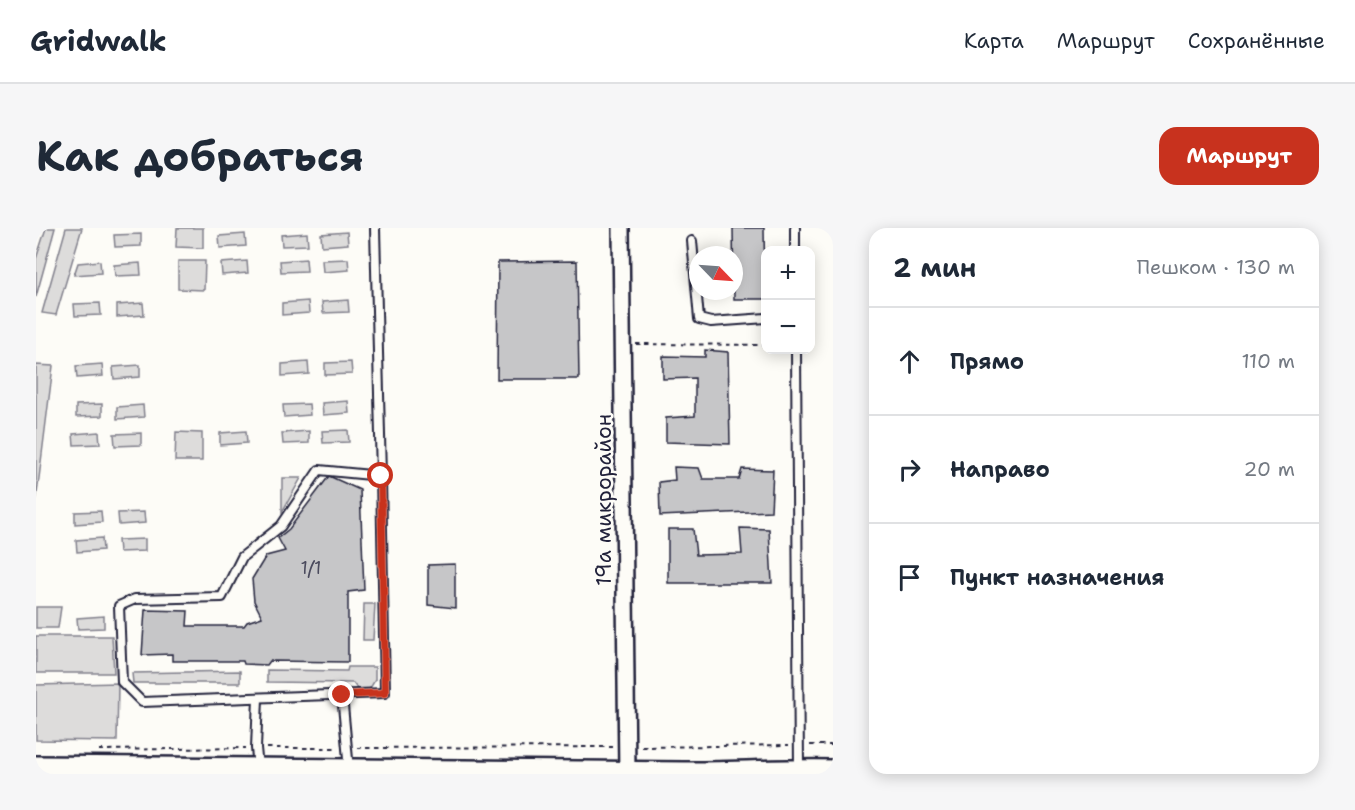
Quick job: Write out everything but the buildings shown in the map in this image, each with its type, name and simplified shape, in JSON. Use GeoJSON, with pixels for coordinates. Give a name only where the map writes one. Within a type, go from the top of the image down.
{"type":"FeatureCollection","features":[{"type":"Feature","properties":{"kind":"street","name":"19а микрорайон"},"geometry":{"type":"LineString","coordinates":[[621,228],[627,772]]}},
{"type":"Feature","properties":{"kind":"street"},"geometry":{"type":"LineString","coordinates":[[36,767],[349,772],[816,771]]}},
{"type":"Feature","properties":{"kind":"lane"},"geometry":{"type":"LineString","coordinates":[[375,228],[381,476],[385,693],[142,702],[122,682],[119,606],[135,599],[222,597],[242,557],[281,526],[319,470],[381,476]]}},
{"type":"Feature","properties":{"kind":"lane"},"geometry":{"type":"LineString","coordinates":[[795,228],[795,246]]}},
{"type":"Feature","properties":{"kind":"lane"},"geometry":{"type":"LineString","coordinates":[[692,241],[699,319],[711,322],[761,318]]}},
{"type":"Feature","properties":{"kind":"lane"},"geometry":{"type":"LineString","coordinates":[[795,354],[798,745],[816,771]]}},
{"type":"Feature","properties":{"kind":"lane"},"geometry":{"type":"LineString","coordinates":[[342,695],[349,772]]}},
{"type":"Feature","properties":{"kind":"lane"},"geometry":{"type":"LineString","coordinates":[[258,698],[256,748],[258,769]]}},
{"type":"Feature","properties":{"kind":"path"},"geometry":{"type":"LineString","coordinates":[[624,344],[761,345]]}},
{"type":"Feature","properties":{"kind":"path"},"geometry":{"type":"LineString","coordinates":[[94,750],[833,746]]}},
{"type":"Feature","properties":{"kind":"shaded area"},"geometry":{"type":"Polygon","coordinates":[[[46,228],[55,228],[36,297],[36,259],[46,228]]]}},
{"type":"Feature","properties":{"kind":"shaded area"},"geometry":{"type":"Polygon","coordinates":[[[66,228],[82,228],[56,315],[42,313],[66,228]]]}},
{"type":"Feature","properties":{"kind":"shaded area"},"geometry":{"type":"Polygon","coordinates":[[[177,228],[203,228],[203,248],[176,247],[177,228]]]}},
{"type":"Feature","properties":{"kind":"shaded area"},"geometry":{"type":"Polygon","coordinates":[[[347,232],[348,244],[322,246],[321,234],[347,232]]]}},
{"type":"Feature","properties":{"kind":"shaded area"},"geometry":{"type":"Polygon","coordinates":[[[307,233],[308,245],[282,246],[281,235],[307,233]]]}},
{"type":"Feature","properties":{"kind":"shaded area"},"geometry":{"type":"Polygon","coordinates":[[[141,234],[141,246],[115,247],[114,235],[141,234]]]}},
{"type":"Feature","properties":{"kind":"shaded area"},"geometry":{"type":"Polygon","coordinates":[[[245,234],[246,246],[220,248],[219,236],[245,234]]]}},
{"type":"Feature","properties":{"kind":"shaded area"},"geometry":{"type":"Polygon","coordinates":[[[306,259],[307,271],[281,272],[280,261],[306,259]]]}},
{"type":"Feature","properties":{"kind":"shaded area"},"geometry":{"type":"Polygon","coordinates":[[[348,259],[349,270],[323,272],[322,260],[348,259]]]}},
{"type":"Feature","properties":{"kind":"shaded area"},"geometry":{"type":"Polygon","coordinates":[[[100,261],[101,273],[74,275],[78,263],[100,261]]]}},
{"type":"Feature","properties":{"kind":"shaded area"},"geometry":{"type":"Polygon","coordinates":[[[178,261],[205,261],[204,290],[178,289],[178,261]]]}},
{"type":"Feature","properties":{"kind":"shaded area"},"geometry":{"type":"Polygon","coordinates":[[[247,261],[248,273],[222,275],[221,263],[247,261]]]}},
{"type":"Feature","properties":{"kind":"shaded area"},"geometry":{"type":"Polygon","coordinates":[[[140,263],[141,275],[115,276],[114,265],[140,263]]]}},
{"type":"Feature","properties":{"kind":"shaded area"},"geometry":{"type":"Polygon","coordinates":[[[348,300],[349,312],[323,313],[322,302],[348,300]]]}},
{"type":"Feature","properties":{"kind":"shaded area"},"geometry":{"type":"Polygon","coordinates":[[[308,301],[309,313],[282,315],[282,303],[308,301]]]}},
{"type":"Feature","properties":{"kind":"shaded area"},"geometry":{"type":"Polygon","coordinates":[[[100,303],[101,315],[75,316],[74,304],[100,303]]]}},
{"type":"Feature","properties":{"kind":"shaded area"},"geometry":{"type":"Polygon","coordinates":[[[143,303],[144,315],[117,317],[117,305],[143,303]]]}},
{"type":"Feature","properties":{"kind":"shaded area"},"geometry":{"type":"Polygon","coordinates":[[[308,362],[309,374],[282,376],[282,364],[308,362]]]}},
{"type":"Feature","properties":{"kind":"shaded area"},"geometry":{"type":"Polygon","coordinates":[[[351,362],[352,374],[325,375],[325,363],[351,362]]]}},
{"type":"Feature","properties":{"kind":"shaded area"},"geometry":{"type":"Polygon","coordinates":[[[102,364],[103,376],[77,378],[76,366],[102,364]]]}},
{"type":"Feature","properties":{"kind":"shaded area"},"geometry":{"type":"Polygon","coordinates":[[[36,365],[53,366],[36,502],[36,365]]]}},
{"type":"Feature","properties":{"kind":"shaded area"},"geometry":{"type":"Polygon","coordinates":[[[140,365],[140,377],[114,379],[113,367],[140,365]]]}},
{"type":"Feature","properties":{"kind":"shaded area"},"geometry":{"type":"Polygon","coordinates":[[[348,401],[349,413],[323,415],[322,403],[348,401]]]}},
{"type":"Feature","properties":{"kind":"shaded area"},"geometry":{"type":"Polygon","coordinates":[[[102,404],[102,416],[76,417],[76,405],[102,404]]]}},
{"type":"Feature","properties":{"kind":"shaded area"},"geometry":{"type":"Polygon","coordinates":[[[309,404],[310,415],[284,417],[283,405],[309,404]]]}},
{"type":"Feature","properties":{"kind":"shaded area"},"geometry":{"type":"Polygon","coordinates":[[[143,405],[144,417],[117,419],[117,407],[143,405]]]}},
{"type":"Feature","properties":{"kind":"shaded area"},"geometry":{"type":"Polygon","coordinates":[[[348,430],[349,442],[323,443],[322,431],[348,430]]]}},
{"type":"Feature","properties":{"kind":"shaded area"},"geometry":{"type":"Polygon","coordinates":[[[246,431],[247,443],[220,445],[220,433],[246,431]]]}},
{"type":"Feature","properties":{"kind":"shaded area"},"geometry":{"type":"Polygon","coordinates":[[[309,431],[309,443],[283,444],[282,433],[309,431]]]}},
{"type":"Feature","properties":{"kind":"shaded area"},"geometry":{"type":"Polygon","coordinates":[[[99,432],[100,444],[74,445],[73,434],[99,432]]]}},
{"type":"Feature","properties":{"kind":"shaded area"},"geometry":{"type":"Polygon","coordinates":[[[176,432],[202,433],[202,461],[175,461],[176,432]]]}},
{"type":"Feature","properties":{"kind":"shaded area"},"geometry":{"type":"Polygon","coordinates":[[[141,433],[141,445],[115,446],[114,434],[141,433]]]}},
{"type":"Feature","properties":{"kind":"shaded area"},"geometry":{"type":"Polygon","coordinates":[[[282,478],[301,478],[282,512],[282,478]]]}},
{"type":"Feature","properties":{"kind":"shaded area"},"geometry":{"type":"Polygon","coordinates":[[[101,511],[102,522],[75,524],[75,512],[101,511]]]}},
{"type":"Feature","properties":{"kind":"shaded area"},"geometry":{"type":"Polygon","coordinates":[[[144,512],[145,523],[119,525],[118,513],[144,512]]]}},
{"type":"Feature","properties":{"kind":"shaded area"},"geometry":{"type":"Polygon","coordinates":[[[102,538],[103,550],[77,552],[76,540],[102,538]]]}},
{"type":"Feature","properties":{"kind":"shaded area"},"geometry":{"type":"Polygon","coordinates":[[[145,539],[145,551],[119,552],[118,540],[145,539]]]}},
{"type":"Feature","properties":{"kind":"shaded area"},"geometry":{"type":"Polygon","coordinates":[[[364,604],[375,604],[373,640],[363,640],[364,604]]]}},
{"type":"Feature","properties":{"kind":"shaded area"},"geometry":{"type":"Polygon","coordinates":[[[36,607],[61,607],[58,628],[36,628],[36,607]]]}},
{"type":"Feature","properties":{"kind":"shaded area"},"geometry":{"type":"Polygon","coordinates":[[[104,616],[104,628],[78,629],[77,618],[104,616]]]}},
{"type":"Feature","properties":{"kind":"shaded area"},"geometry":{"type":"Polygon","coordinates":[[[36,636],[112,636],[114,673],[36,673],[36,636]]]}},
{"type":"Feature","properties":{"kind":"shaded area"},"geometry":{"type":"Polygon","coordinates":[[[348,667],[375,667],[375,680],[369,690],[358,690],[353,683],[267,682],[267,670],[347,671],[348,667]]]}},
{"type":"Feature","properties":{"kind":"shaded area"},"geometry":{"type":"Polygon","coordinates":[[[240,671],[240,683],[133,683],[132,673],[240,671]]]}},
{"type":"Feature","properties":{"kind":"shaded area"},"geometry":{"type":"Polygon","coordinates":[[[118,683],[117,741],[36,740],[36,685],[118,683]]]}},
{"type":"Feature","properties":{"kind":"route"},"geometry":{"type":"LineString","coordinates":[[342,695],[385,693],[381,476]]}}]}
